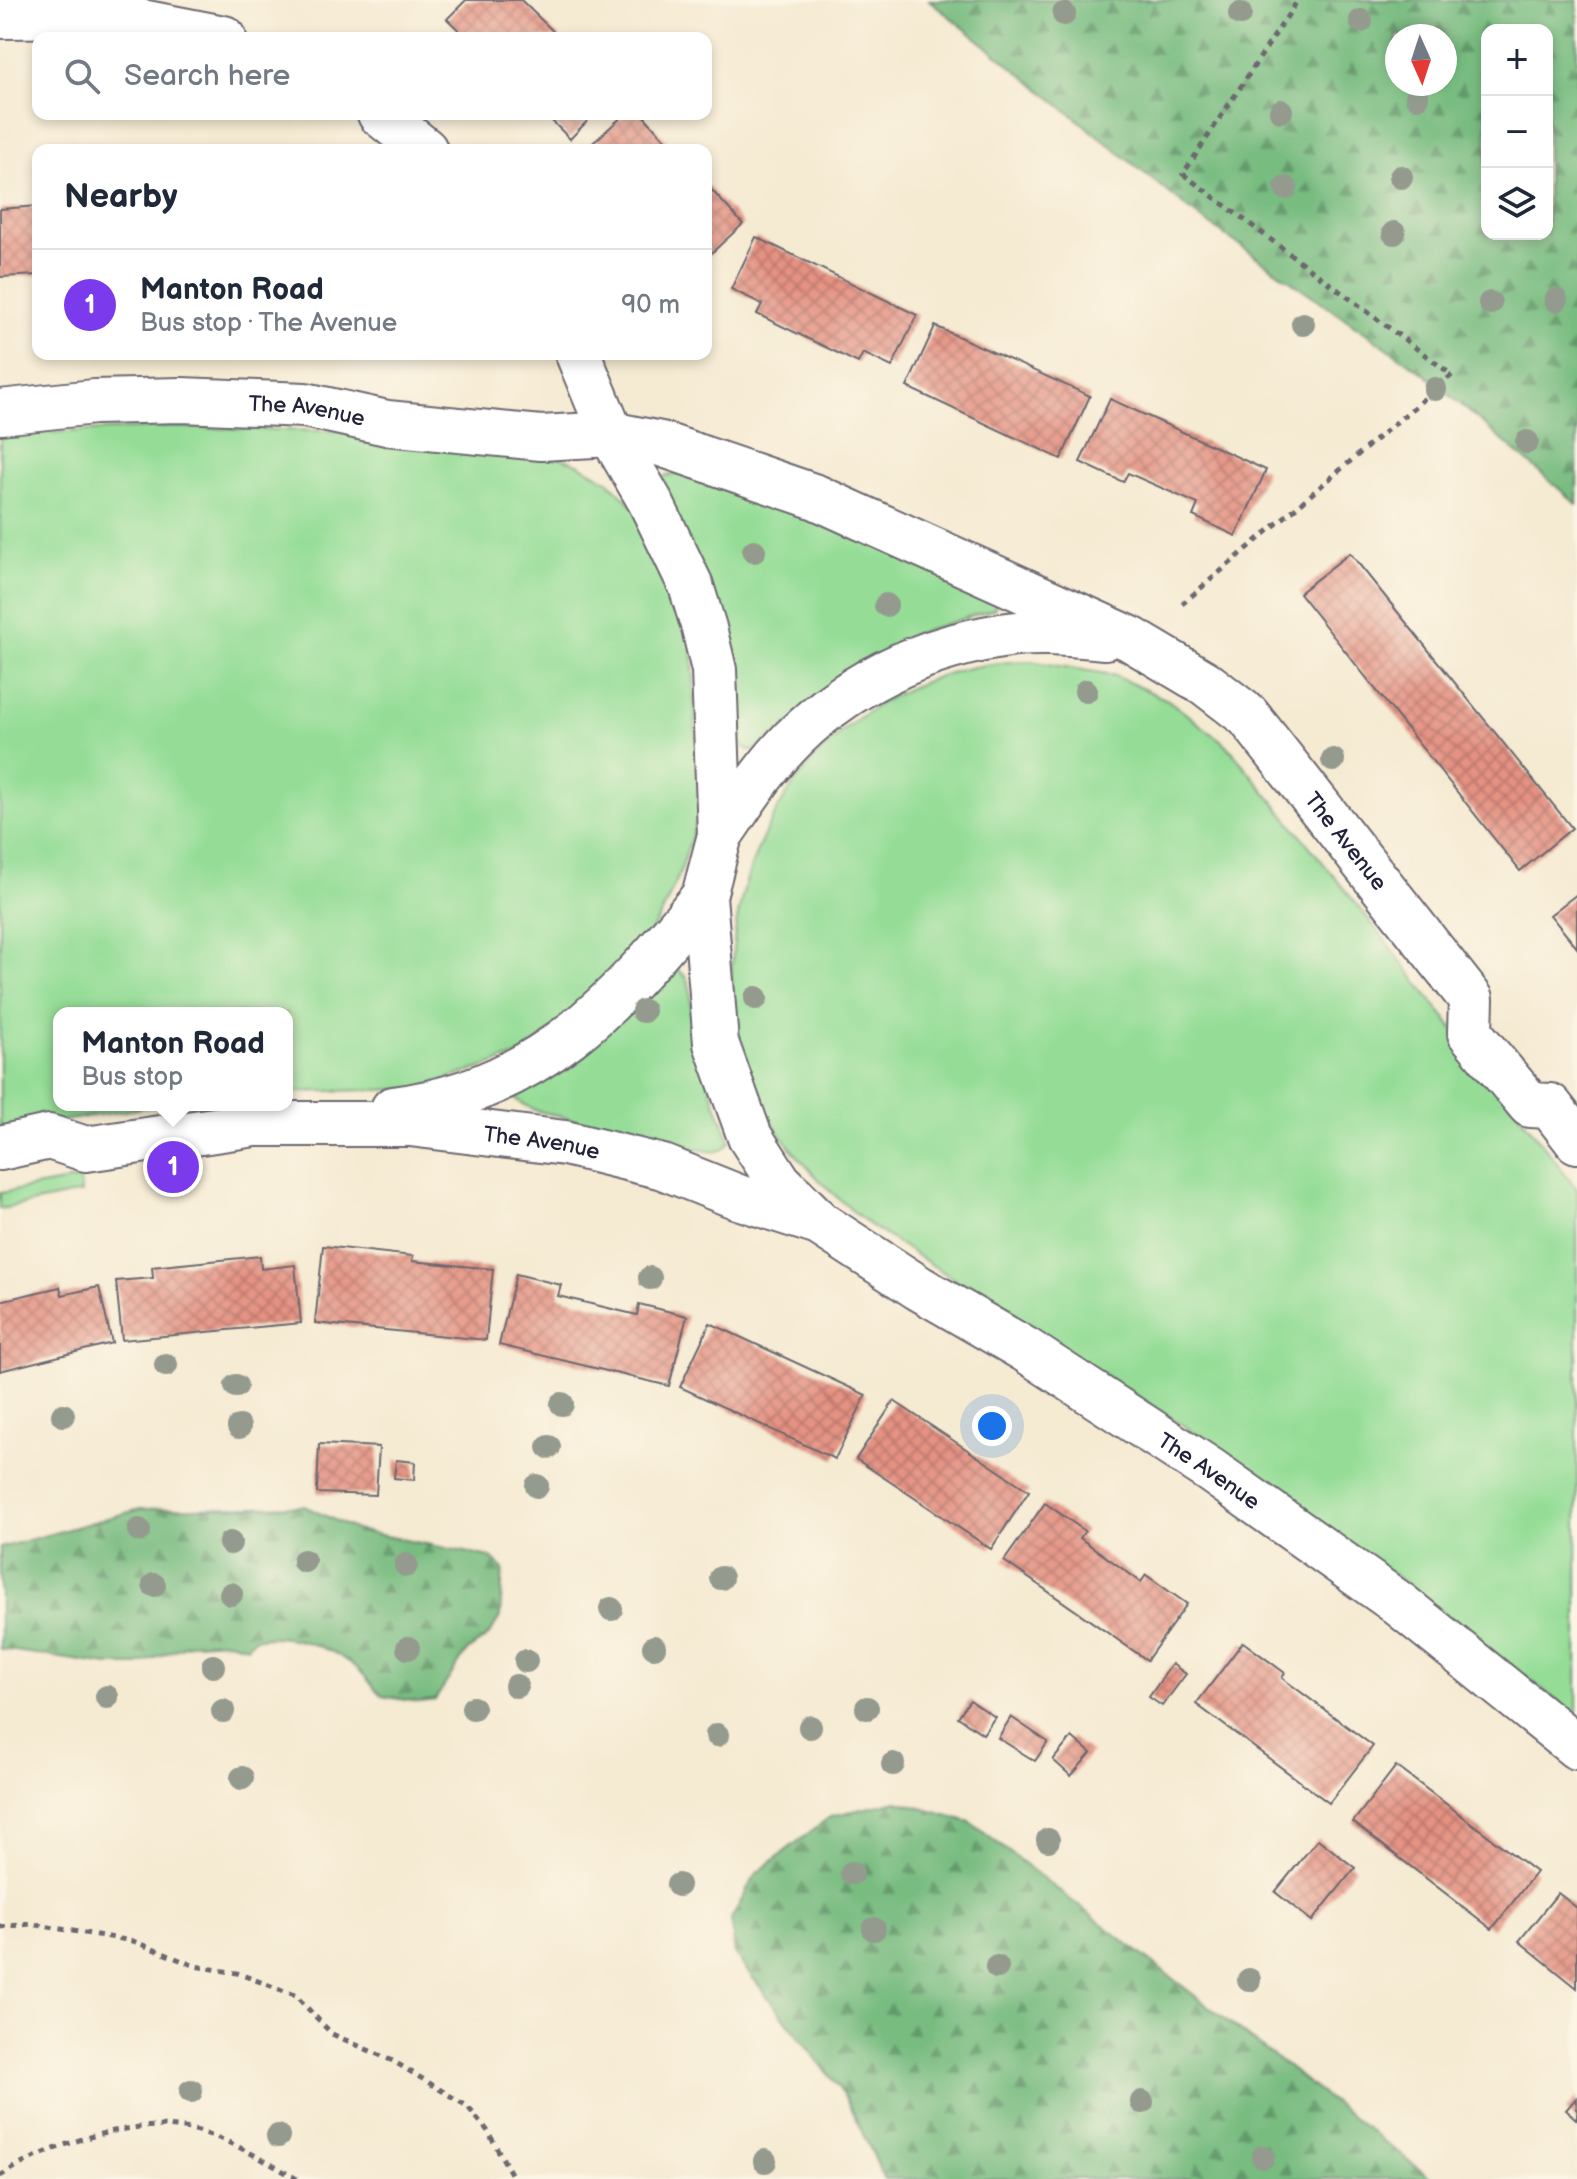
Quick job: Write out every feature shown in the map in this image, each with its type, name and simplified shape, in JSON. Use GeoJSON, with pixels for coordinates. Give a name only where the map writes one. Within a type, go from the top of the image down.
{"type":"FeatureCollection","features":[{"type":"Feature","properties":{"kind":"street"},"geometry":{"type":"LineString","coordinates":[[0,16],[106,15],[148,20],[199,32]]}},
{"type":"Feature","properties":{"kind":"street"},"geometry":{"type":"LineString","coordinates":[[388,120],[418,144]]}},
{"type":"Feature","properties":{"kind":"street"},"geometry":{"type":"LineString","coordinates":[[580,360],[611,434]]}},
{"type":"Feature","properties":{"kind":"street","name":"The Avenue"},"geometry":{"type":"LineString","coordinates":[[0,412],[94,402],[181,400],[305,405],[387,423],[541,438],[611,434],[720,462],[816,497],[1131,639],[1205,683],[1248,716],[1471,999],[1470,1033],[1530,1105],[1550,1106],[1577,1141]]}},
{"type":"Feature","properties":{"kind":"street","name":"The Avenue"},"geometry":{"type":"LineString","coordinates":[[611,434],[650,501],[691,586],[714,670],[720,835],[704,896],[716,1043],[736,1105],[763,1159],[819,1223]]}},
{"type":"Feature","properties":{"kind":"street","name":"The Avenue"},"geometry":{"type":"LineString","coordinates":[[720,835],[767,768],[826,711],[862,684],[904,662],[948,647],[1003,635],[1065,634],[1131,639]]}},
{"type":"Feature","properties":{"kind":"street","name":"The Avenue"},"geometry":{"type":"LineString","coordinates":[[0,1148],[49,1137],[86,1149],[255,1124],[409,1107],[475,1089],[514,1073],[552,1051],[613,1002],[704,896]]}},
{"type":"Feature","properties":{"kind":"street","name":"The Avenue"},"geometry":{"type":"LineString","coordinates":[[255,1124],[410,1124],[565,1143],[663,1167],[738,1197],[819,1223],[919,1288],[1026,1350],[1210,1470],[1398,1603],[1577,1747]]}},
{"type":"Feature","properties":{"kind":"path"},"geometry":{"type":"LineString","coordinates":[[1175,609],[1452,375],[1183,174],[1298,0]]}},
{"type":"Feature","properties":{"kind":"path"},"geometry":{"type":"LineString","coordinates":[[0,1927],[31,1924],[133,1941],[195,1966],[237,1973],[295,1995],[332,2034],[393,2061],[467,2106],[487,2130],[514,2179]]}},
{"type":"Feature","properties":{"kind":"path"},"geometry":{"type":"LineString","coordinates":[[0,2176],[26,2160],[74,2141],[136,2129],[190,2129],[245,2152],[297,2179]]}},
{"type":"Feature","properties":{"kind":"green space"},"geometry":{"type":"Polygon","coordinates":[[[929,0],[1577,0],[1577,504],[1426,375],[1199,217],[929,0]]]}},
{"type":"Feature","properties":{"kind":"green space"},"geometry":{"type":"Polygon","coordinates":[[[173,427],[360,432],[562,458],[608,481],[634,507],[692,637],[699,812],[681,870],[662,913],[640,948],[526,1053],[417,1089],[293,1092],[293,1007],[53,1007],[53,1111],[122,1111],[0,1131],[0,435],[173,427]]]}},
{"type":"Feature","properties":{"kind":"green space"},"geometry":{"type":"Polygon","coordinates":[[[678,474],[857,533],[997,601],[994,609],[915,634],[889,648],[754,751],[746,749],[740,742],[662,481],[664,476],[678,474]]]}},
{"type":"Feature","properties":{"kind":"green space"},"geometry":{"type":"Polygon","coordinates":[[[1030,661],[1113,675],[1168,700],[1227,745],[1360,908],[1577,1189],[1577,1716],[1397,1577],[1225,1452],[871,1226],[805,1164],[776,1128],[753,1090],[735,1029],[732,966],[740,905],[758,849],[785,797],[820,752],[863,715],[913,687],[969,668],[1030,661]]]}},
{"type":"Feature","properties":{"kind":"green space"},"geometry":{"type":"Polygon","coordinates":[[[673,967],[689,983],[692,1021],[699,1053],[730,1141],[724,1149],[698,1149],[534,1110],[515,1099],[519,1091],[664,968],[673,967]]]}},
{"type":"Feature","properties":{"kind":"green space"},"geometry":{"type":"Polygon","coordinates":[[[80,1179],[81,1193],[0,1209],[0,1193],[80,1179]]]}},
{"type":"Feature","properties":{"kind":"green space"},"geometry":{"type":"Polygon","coordinates":[[[304,1506],[356,1530],[490,1557],[503,1569],[500,1617],[488,1636],[466,1652],[435,1700],[419,1702],[382,1696],[361,1672],[339,1656],[311,1644],[281,1638],[254,1639],[247,1646],[227,1641],[192,1643],[138,1665],[108,1665],[0,1649],[0,1548],[140,1509],[304,1506]]]}},
{"type":"Feature","properties":{"kind":"green space"},"geometry":{"type":"Polygon","coordinates":[[[897,1801],[970,1822],[1432,2179],[885,2179],[843,2093],[735,1955],[731,1919],[757,1873],[831,1816],[897,1801]]]}},
{"type":"Feature","properties":{"kind":"building"},"geometry":{"type":"Polygon","coordinates":[[[466,0],[521,0],[554,32],[461,32],[447,19],[466,0]]]}},
{"type":"Feature","properties":{"kind":"building"},"geometry":{"type":"Polygon","coordinates":[[[551,120],[588,120],[570,139],[551,120]]]}},
{"type":"Feature","properties":{"kind":"building"},"geometry":{"type":"Polygon","coordinates":[[[618,120],[648,120],[670,144],[592,144],[618,120]]]}},
{"type":"Feature","properties":{"kind":"building"},"geometry":{"type":"Polygon","coordinates":[[[712,190],[743,224],[712,252],[712,190]]]}},
{"type":"Feature","properties":{"kind":"building"},"geometry":{"type":"Polygon","coordinates":[[[32,206],[32,275],[0,277],[0,209],[32,206]]]}},
{"type":"Feature","properties":{"kind":"building"},"geometry":{"type":"Polygon","coordinates":[[[756,237],[917,315],[892,367],[863,353],[858,363],[757,314],[762,304],[731,289],[756,237]]]}},
{"type":"Feature","properties":{"kind":"building"},"geometry":{"type":"Polygon","coordinates":[[[935,326],[1090,396],[1061,459],[907,387],[935,326]]]}},
{"type":"Feature","properties":{"kind":"building"},"geometry":{"type":"Polygon","coordinates":[[[1110,399],[1266,470],[1236,536],[1193,516],[1198,504],[1128,473],[1123,482],[1080,462],[1110,399]]]}},
{"type":"Feature","properties":{"kind":"building"},"geometry":{"type":"Polygon","coordinates":[[[1350,553],[1572,828],[1520,871],[1299,593],[1350,553]]]}},
{"type":"Feature","properties":{"kind":"building"},"geometry":{"type":"Polygon","coordinates":[[[1577,894],[1577,948],[1550,915],[1577,894]]]}},
{"type":"Feature","properties":{"kind":"building"},"geometry":{"type":"Polygon","coordinates":[[[323,1246],[413,1256],[412,1261],[493,1269],[486,1340],[315,1323],[323,1246]]]}},
{"type":"Feature","properties":{"kind":"building"},"geometry":{"type":"Polygon","coordinates":[[[260,1256],[261,1269],[295,1265],[301,1323],[122,1340],[116,1281],[153,1278],[152,1267],[260,1256]]]}},
{"type":"Feature","properties":{"kind":"building"},"geometry":{"type":"Polygon","coordinates":[[[516,1274],[561,1285],[558,1296],[637,1315],[639,1304],[687,1316],[669,1386],[499,1345],[516,1274]]]}},
{"type":"Feature","properties":{"kind":"building"},"geometry":{"type":"Polygon","coordinates":[[[60,1287],[62,1295],[99,1287],[112,1343],[0,1371],[0,1301],[60,1287]]]}},
{"type":"Feature","properties":{"kind":"building"},"geometry":{"type":"Polygon","coordinates":[[[710,1323],[866,1395],[835,1459],[680,1387],[710,1323]]]}},
{"type":"Feature","properties":{"kind":"building"},"geometry":{"type":"Polygon","coordinates":[[[894,1401],[1029,1491],[991,1549],[856,1459],[894,1401]]]}},
{"type":"Feature","properties":{"kind":"building"},"geometry":{"type":"Polygon","coordinates":[[[319,1444],[379,1447],[376,1495],[317,1493],[319,1444]]]}},
{"type":"Feature","properties":{"kind":"building"},"geometry":{"type":"Polygon","coordinates":[[[396,1460],[415,1462],[414,1480],[394,1478],[396,1460]]]}},
{"type":"Feature","properties":{"kind":"building"},"geometry":{"type":"Polygon","coordinates":[[[1045,1503],[1085,1531],[1080,1538],[1141,1582],[1146,1575],[1187,1604],[1147,1660],[1004,1561],[1045,1503]]]}},
{"type":"Feature","properties":{"kind":"building"},"geometry":{"type":"Polygon","coordinates":[[[1243,1642],[1285,1673],[1282,1678],[1373,1746],[1329,1803],[1196,1704],[1243,1642]]]}},
{"type":"Feature","properties":{"kind":"building"},"geometry":{"type":"Polygon","coordinates":[[[1172,1664],[1186,1674],[1162,1706],[1149,1697],[1172,1664]]]}},
{"type":"Feature","properties":{"kind":"building"},"geometry":{"type":"Polygon","coordinates":[[[970,1700],[995,1717],[983,1734],[958,1717],[970,1700]]]}},
{"type":"Feature","properties":{"kind":"building"},"geometry":{"type":"Polygon","coordinates":[[[1011,1717],[1048,1742],[1035,1761],[998,1738],[1011,1717]]]}},
{"type":"Feature","properties":{"kind":"building"},"geometry":{"type":"Polygon","coordinates":[[[1072,1737],[1091,1753],[1071,1776],[1053,1760],[1072,1737]]]}},
{"type":"Feature","properties":{"kind":"building"},"geometry":{"type":"Polygon","coordinates":[[[1396,1766],[1536,1872],[1492,1929],[1353,1822],[1396,1766]]]}},
{"type":"Feature","properties":{"kind":"building"},"geometry":{"type":"Polygon","coordinates":[[[1318,1839],[1355,1868],[1312,1921],[1275,1892],[1318,1839]]]}},
{"type":"Feature","properties":{"kind":"building"},"geometry":{"type":"Polygon","coordinates":[[[1558,1893],[1577,1908],[1577,1988],[1519,1941],[1558,1893]]]}},
{"type":"Feature","properties":{"kind":"building"},"geometry":{"type":"Polygon","coordinates":[[[1577,2097],[1577,2120],[1566,2110],[1577,2097]]]}},
{"type":"Feature","properties":{"kind":"place","name":"Manton Road"},"geometry":{"type":"Point","coordinates":[173,1167]}}]}
